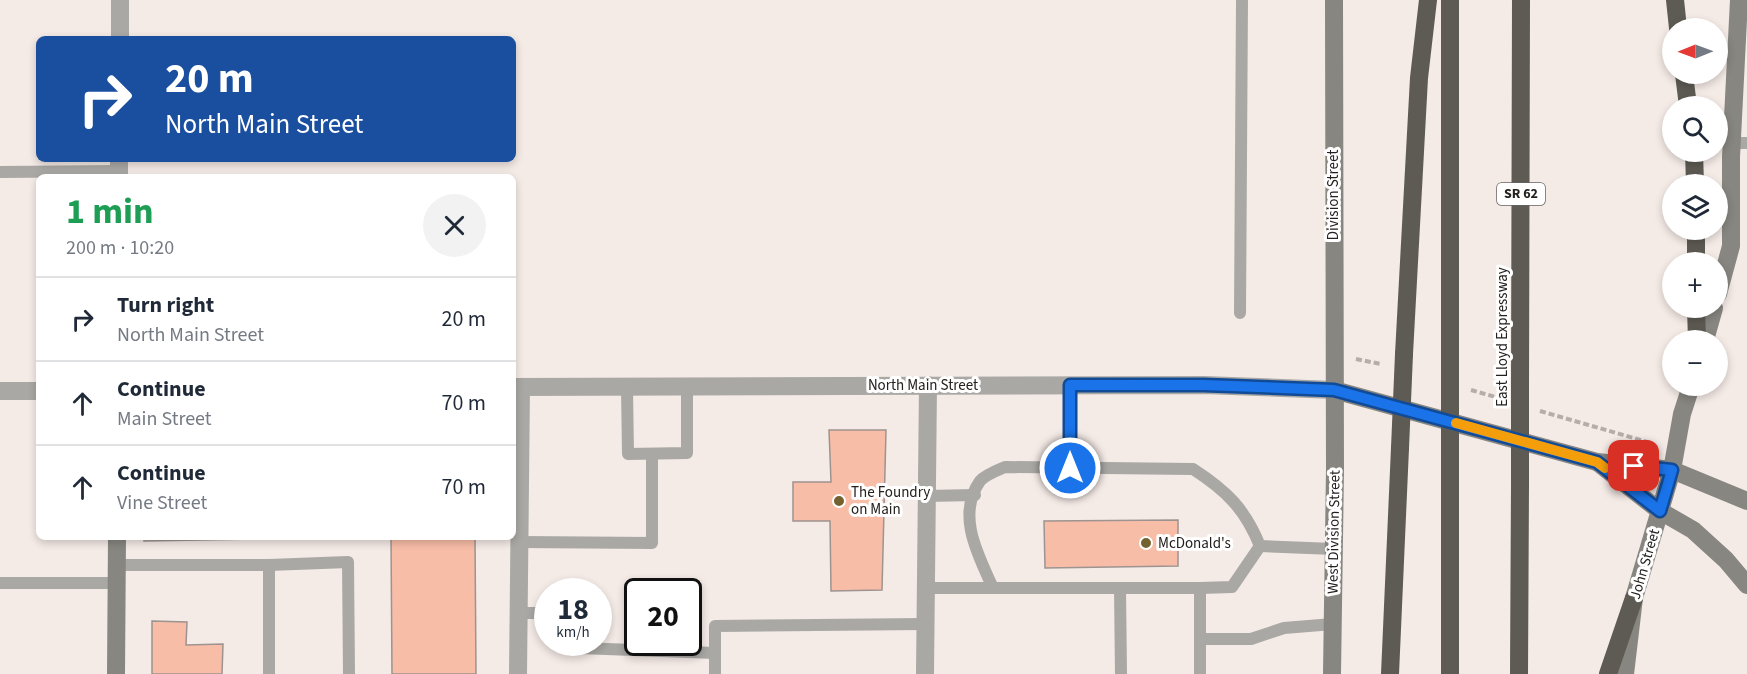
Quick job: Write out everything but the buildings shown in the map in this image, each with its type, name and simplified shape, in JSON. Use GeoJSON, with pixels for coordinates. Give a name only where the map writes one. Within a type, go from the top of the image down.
{"type":"FeatureCollection","features":[{"type":"Feature","properties":{"kind":"highway"},"geometry":{"type":"LineString","coordinates":[[1390,674],[1419,78],[1428,0]]}},
{"type":"Feature","properties":{"kind":"highway"},"geometry":{"type":"LineString","coordinates":[[1450,0],[1450,674]]}},
{"type":"Feature","properties":{"kind":"highway","name":"East Lloyd Expressway"},"geometry":{"type":"LineString","coordinates":[[1519,674],[1521,0]]}},
{"type":"Feature","properties":{"kind":"highway"},"geometry":{"type":"LineString","coordinates":[[1675,0],[1677,18]]}},
{"type":"Feature","properties":{"kind":"highway"},"geometry":{"type":"LineString","coordinates":[[1608,674],[1634,598]]}},
{"type":"Feature","properties":{"kind":"main road","name":"Division Street"},"geometry":{"type":"LineString","coordinates":[[1334,0],[1334,390]]}},
{"type":"Feature","properties":{"kind":"main road"},"geometry":{"type":"LineString","coordinates":[[1728,257],[1731,246],[1739,143],[1739,0]]}},
{"type":"Feature","properties":{"kind":"main road"},"geometry":{"type":"LineString","coordinates":[[1334,390],[1597,462],[1672,470],[1747,501]]}},
{"type":"Feature","properties":{"kind":"main road","name":"West Division Street"},"geometry":{"type":"LineString","coordinates":[[1332,674],[1334,390]]}},
{"type":"Feature","properties":{"kind":"main road","name":"John Street"},"geometry":{"type":"LineString","coordinates":[[1625,674],[1634,598],[1672,470],[1682,414],[1688,396]]}},
{"type":"Feature","properties":{"kind":"main road"},"geometry":{"type":"LineString","coordinates":[[1597,462],[1660,511],[1693,530],[1726,560],[1747,585]]}},
{"type":"Feature","properties":{"kind":"main road"},"geometry":{"type":"LineString","coordinates":[[116,674],[117,540]]}},
{"type":"Feature","properties":{"kind":"street"},"geometry":{"type":"LineString","coordinates":[[120,0],[120,36]]}},
{"type":"Feature","properties":{"kind":"street"},"geometry":{"type":"LineString","coordinates":[[925,674],[928,385]]}},
{"type":"Feature","properties":{"kind":"street","name":"North Main Street"},"geometry":{"type":"LineString","coordinates":[[517,387],[1204,385],[1334,390]]}},
{"type":"Feature","properties":{"kind":"street"},"geometry":{"type":"LineString","coordinates":[[517,387],[520,542],[519,674]]}},
{"type":"Feature","properties":{"kind":"street"},"geometry":{"type":"LineString","coordinates":[[0,391],[36,391]]}},
{"type":"Feature","properties":{"kind":"lane"},"geometry":{"type":"LineString","coordinates":[[1239,313],[1242,0]]}},
{"type":"Feature","properties":{"kind":"lane"},"geometry":{"type":"LineString","coordinates":[[0,172],[119,169]]}},
{"type":"Feature","properties":{"kind":"lane"},"geometry":{"type":"LineString","coordinates":[[1070,385],[1070,468]]}},
{"type":"Feature","properties":{"kind":"lane"},"geometry":{"type":"LineString","coordinates":[[627,387],[628,454],[652,454],[687,453],[687,387]]}},
{"type":"Feature","properties":{"kind":"lane"},"geometry":{"type":"LineString","coordinates":[[520,542],[652,543],[652,454]]}},
{"type":"Feature","properties":{"kind":"lane"},"geometry":{"type":"LineString","coordinates":[[993,588],[972,540],[970,506],[981,479],[1005,467],[1193,469],[1218,486],[1249,519],[1260,546]]}},
{"type":"Feature","properties":{"kind":"lane"},"geometry":{"type":"LineString","coordinates":[[927,496],[975,495]]}},
{"type":"Feature","properties":{"kind":"lane"},"geometry":{"type":"LineString","coordinates":[[1260,546],[1334,549]]}},
{"type":"Feature","properties":{"kind":"lane"},"geometry":{"type":"LineString","coordinates":[[926,588],[1232,587],[1260,546]]}},
{"type":"Feature","properties":{"kind":"lane"},"geometry":{"type":"LineString","coordinates":[[0,583],[269,564],[348,562],[349,674]]}},
{"type":"Feature","properties":{"kind":"lane"},"geometry":{"type":"LineString","coordinates":[[269,564],[269,674]]}},
{"type":"Feature","properties":{"kind":"lane"},"geometry":{"type":"LineString","coordinates":[[1120,588],[1121,674]]}},
{"type":"Feature","properties":{"kind":"lane"},"geometry":{"type":"LineString","coordinates":[[1200,588],[1200,674]]}},
{"type":"Feature","properties":{"kind":"lane"},"geometry":{"type":"LineString","coordinates":[[519,613],[534,613]]}},
{"type":"Feature","properties":{"kind":"lane"},"geometry":{"type":"LineString","coordinates":[[715,674],[715,626],[925,624]]}},
{"type":"Feature","properties":{"kind":"lane"},"geometry":{"type":"LineString","coordinates":[[1200,639],[1251,639],[1284,628],[1333,624]]}},
{"type":"Feature","properties":{"kind":"lane"},"geometry":{"type":"LineString","coordinates":[[612,649],[715,653]]}},
{"type":"Feature","properties":{"kind":"slow traffic"},"geometry":{"type":"LineString","coordinates":[[1456,423],[1597,462],[1605,468]]}},
{"type":"Feature","properties":{"kind":"place","name":"The Foundry on Main"},"geometry":{"type":"Point","coordinates":[839,501]}},
{"type":"Feature","properties":{"kind":"place","name":"McDonald's"},"geometry":{"type":"Point","coordinates":[1146,543]}},
{"type":"Feature","properties":{"kind":"route"},"geometry":{"type":"LineString","coordinates":[[1070,468],[1070,385],[1204,385],[1334,390],[1597,462],[1660,511],[1672,470],[1634,466]]}}]}
